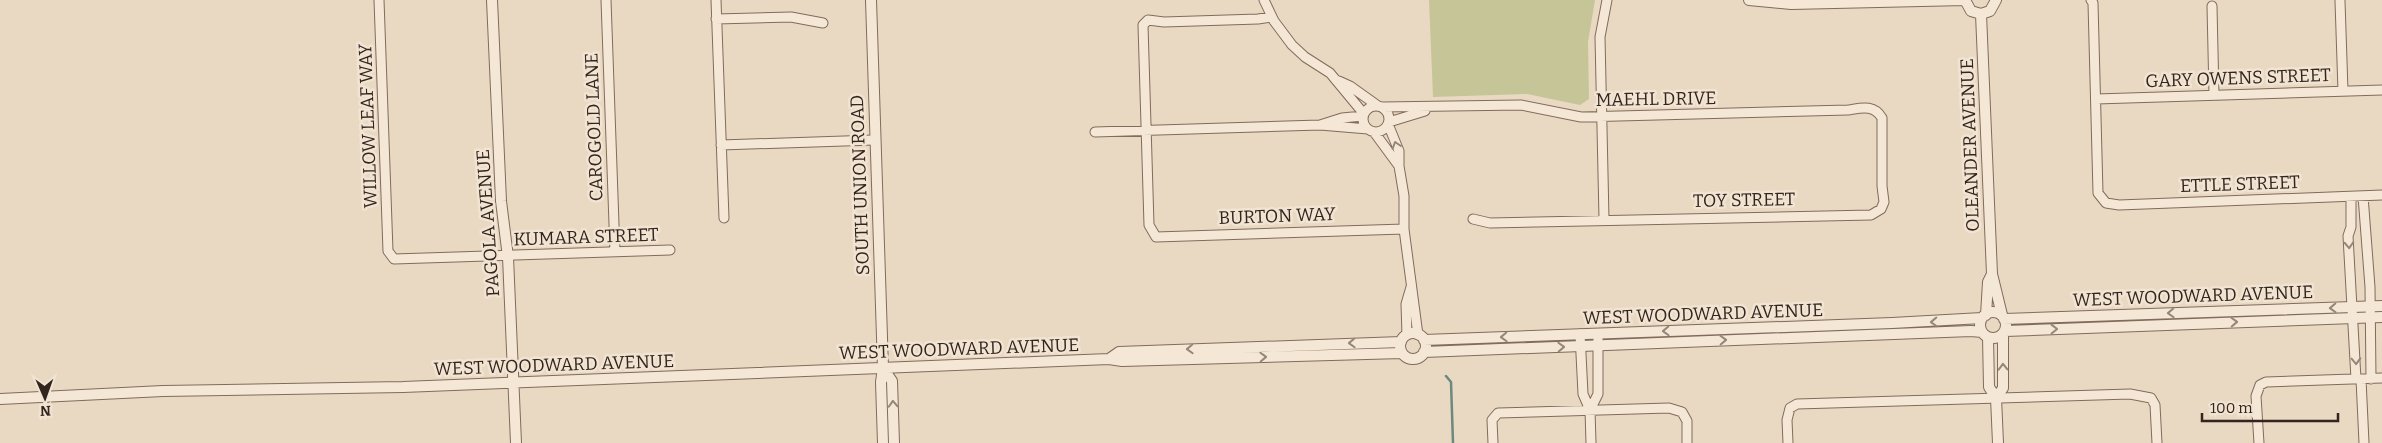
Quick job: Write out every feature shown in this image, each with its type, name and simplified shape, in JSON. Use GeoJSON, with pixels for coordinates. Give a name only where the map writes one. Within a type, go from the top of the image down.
{"type":"FeatureCollection","features":[{"type":"Feature","properties":{"kind":"street","name":"WILLOW LEAF WAY"},"geometry":{"type":"LineString","coordinates":[[379,0],[388,251]]}},
{"type":"Feature","properties":{"kind":"street","name":"PAGOLA AVENUE"},"geometry":{"type":"LineString","coordinates":[[492,0],[500,202],[508,257],[516,443]]}},
{"type":"Feature","properties":{"kind":"street","name":"CAROGOLD LANE"},"geometry":{"type":"LineString","coordinates":[[606,0],[615,252]]}},
{"type":"Feature","properties":{"kind":"street"},"geometry":{"type":"LineString","coordinates":[[716,0],[724,218]]}},
{"type":"Feature","properties":{"kind":"street","name":"SOUTH UNION ROAD"},"geometry":{"type":"LineString","coordinates":[[871,0],[874,140],[883,368],[881,382],[883,443]]}},
{"type":"Feature","properties":{"kind":"street"},"geometry":{"type":"LineString","coordinates":[[1264,0],[1272,17],[1292,45],[1339,81],[1350,86],[1388,113],[1389,123],[1399,151],[1399,166],[1404,196],[1404,229],[1411,287],[1421,337],[1426,345],[1424,352],[1419,357],[1412,359],[1402,353],[1406,304],[1411,287]]}},
{"type":"Feature","properties":{"kind":"street"},"geometry":{"type":"LineString","coordinates":[[1604,219],[1600,37],[1607,0]]}},
{"type":"Feature","properties":{"kind":"street"},"geometry":{"type":"LineString","coordinates":[[1749,0],[1791,4],[1965,0],[1971,11],[1981,14],[1990,11],[1996,0]]}},
{"type":"Feature","properties":{"kind":"street"},"geometry":{"type":"LineString","coordinates":[[2091,0],[2093,3],[2096,99]]}},
{"type":"Feature","properties":{"kind":"street"},"geometry":{"type":"LineString","coordinates":[[2340,1],[2342,91]]}},
{"type":"Feature","properties":{"kind":"street"},"geometry":{"type":"LineString","coordinates":[[2212,6],[2214,95]]}},
{"type":"Feature","properties":{"kind":"street","name":"OLEANDER AVENUE"},"geometry":{"type":"LineString","coordinates":[[1981,14],[1992,274],[2003,317]]}},
{"type":"Feature","properties":{"kind":"street"},"geometry":{"type":"LineString","coordinates":[[716,19],[791,17],[823,22]]}},
{"type":"Feature","properties":{"kind":"street"},"geometry":{"type":"LineString","coordinates":[[1145,130],[1143,26],[1148,20],[1164,22],[1272,17]]}},
{"type":"Feature","properties":{"kind":"street"},"geometry":{"type":"LineString","coordinates":[[1339,81],[1364,115]]}},
{"type":"Feature","properties":{"kind":"street","name":"GARY OWENS STREET"},"geometry":{"type":"LineString","coordinates":[[2096,99],[2382,90]]}},
{"type":"Feature","properties":{"kind":"street","name":"ETTLE STREET"},"geometry":{"type":"LineString","coordinates":[[2096,99],[2098,193],[2101,199],[2111,205],[2382,195]]}},
{"type":"Feature","properties":{"kind":"street"},"geometry":{"type":"LineString","coordinates":[[1342,118],[1350,110],[1353,101]]}},
{"type":"Feature","properties":{"kind":"street","name":"MAEHL DRIVE"},"geometry":{"type":"LineString","coordinates":[[1380,107],[1437,108],[1521,105],[1535,106],[1571,116],[1603,117],[1848,110],[1865,107],[1876,110],[1882,118],[1882,207]]}},
{"type":"Feature","properties":{"kind":"street"},"geometry":{"type":"LineString","coordinates":[[1380,107],[1370,107],[1364,115],[1364,123],[1399,166]]}},
{"type":"Feature","properties":{"kind":"street","name":"MAEHL DRIVE"},"geometry":{"type":"LineString","coordinates":[[1389,123],[1437,108]]}},
{"type":"Feature","properties":{"kind":"street"},"geometry":{"type":"LineString","coordinates":[[1320,126],[1342,118],[1364,115]]}},
{"type":"Feature","properties":{"kind":"street"},"geometry":{"type":"LineString","coordinates":[[1095,132],[1320,126],[1371,131],[1384,130],[1389,123]]}},
{"type":"Feature","properties":{"kind":"street","name":"BURTON WAY"},"geometry":{"type":"LineString","coordinates":[[1145,130],[1149,224],[1152,233],[1156,237],[1404,229]]}},
{"type":"Feature","properties":{"kind":"street"},"geometry":{"type":"LineString","coordinates":[[721,145],[874,140]]}},
{"type":"Feature","properties":{"kind":"street"},"geometry":{"type":"LineString","coordinates":[[2363,196],[2367,228],[2371,379]]}},
{"type":"Feature","properties":{"kind":"street"},"geometry":{"type":"LineString","coordinates":[[2351,197],[2351,227],[2348,236],[2364,443]]}},
{"type":"Feature","properties":{"kind":"street","name":"TOY STREET"},"geometry":{"type":"LineString","coordinates":[[1473,220],[1490,223],[1871,214],[1882,207]]}},
{"type":"Feature","properties":{"kind":"street"},"geometry":{"type":"LineString","coordinates":[[2351,227],[2367,228]]}},
{"type":"Feature","properties":{"kind":"street","name":"KUMARA STREET"},"geometry":{"type":"LineString","coordinates":[[388,251],[394,259],[404,260],[670,250]]}},
{"type":"Feature","properties":{"kind":"street","name":"OLEANDER AVENUE"},"geometry":{"type":"LineString","coordinates":[[1984,316],[1988,282],[1992,274]]}},
{"type":"Feature","properties":{"kind":"street","name":"WEST WOODWARD AVENUE"},"geometry":{"type":"LineString","coordinates":[[2004,332],[2370,312],[2382,306]]}},
{"type":"Feature","properties":{"kind":"street"},"geometry":{"type":"LineString","coordinates":[[1996,398],[2003,388],[2004,332],[2003,317],[1994,312],[1984,316],[1989,387],[1996,398],[1998,443]]}},
{"type":"Feature","properties":{"kind":"street","name":"WEST WOODWARD AVENUE"},"geometry":{"type":"LineString","coordinates":[[2370,312],[2382,317]]}},
{"type":"Feature","properties":{"kind":"street","name":"WEST WOODWARD AVENUE"},"geometry":{"type":"LineString","coordinates":[[2003,317],[2353,313]]}},
{"type":"Feature","properties":{"kind":"street","name":"WEST WOODWARD AVENUE"},"geometry":{"type":"LineString","coordinates":[[1421,337],[1598,334],[1942,321],[1984,316]]}},
{"type":"Feature","properties":{"kind":"street","name":"WEST WOODWARD AVENUE"},"geometry":{"type":"LineString","coordinates":[[1424,352],[1971,331],[1985,335]]}},
{"type":"Feature","properties":{"kind":"street"},"geometry":{"type":"LineString","coordinates":[[1985,335],[1996,338],[2004,332]]}},
{"type":"Feature","properties":{"kind":"street"},"geometry":{"type":"LineString","coordinates":[[1621,333],[1622,344]]}},
{"type":"Feature","properties":{"kind":"street"},"geometry":{"type":"LineString","coordinates":[[1580,334],[1583,394],[1590,410],[1591,443]]}},
{"type":"Feature","properties":{"kind":"street"},"geometry":{"type":"LineString","coordinates":[[1590,410],[1598,394],[1598,334]]}},
{"type":"Feature","properties":{"kind":"street"},"geometry":{"type":"LineString","coordinates":[[1404,338],[1421,337]]}},
{"type":"Feature","properties":{"kind":"street","name":"WEST WOODWARD AVENUE"},"geometry":{"type":"LineString","coordinates":[[1109,358],[1119,352],[1404,338]]}},
{"type":"Feature","properties":{"kind":"street","name":"WEST WOODWARD AVENUE"},"geometry":{"type":"LineString","coordinates":[[0,399],[163,391],[333,389],[1109,358],[1122,361],[1402,353]]}},
{"type":"Feature","properties":{"kind":"street","name":"SOUTH UNION ROAD"},"geometry":{"type":"LineString","coordinates":[[883,368],[892,381],[894,443]]}},
{"type":"Feature","properties":{"kind":"street"},"geometry":{"type":"LineString","coordinates":[[2259,443],[2256,396],[2260,385],[2266,382],[2382,378]]}},
{"type":"Feature","properties":{"kind":"street"},"geometry":{"type":"LineString","coordinates":[[1788,443],[1787,420],[1790,408],[1797,404],[2130,394],[2151,398],[2155,405],[2157,443]]}},
{"type":"Feature","properties":{"kind":"street"},"geometry":{"type":"LineString","coordinates":[[1493,443],[1492,420],[1498,413],[1669,408],[1682,412],[1687,421],[1687,443]]}},
{"type":"Feature","properties":{"kind":"green space"},"geometry":{"type":"Polygon","coordinates":[[[1429,0],[1595,0],[1588,42],[1589,99],[1580,105],[1527,94],[1433,97],[1429,0]]]}},
{"type":"Feature","properties":{"kind":"waterway"},"geometry":{"type":"LineString","coordinates":[[1446,376],[1451,382],[1453,443]]}}]}
